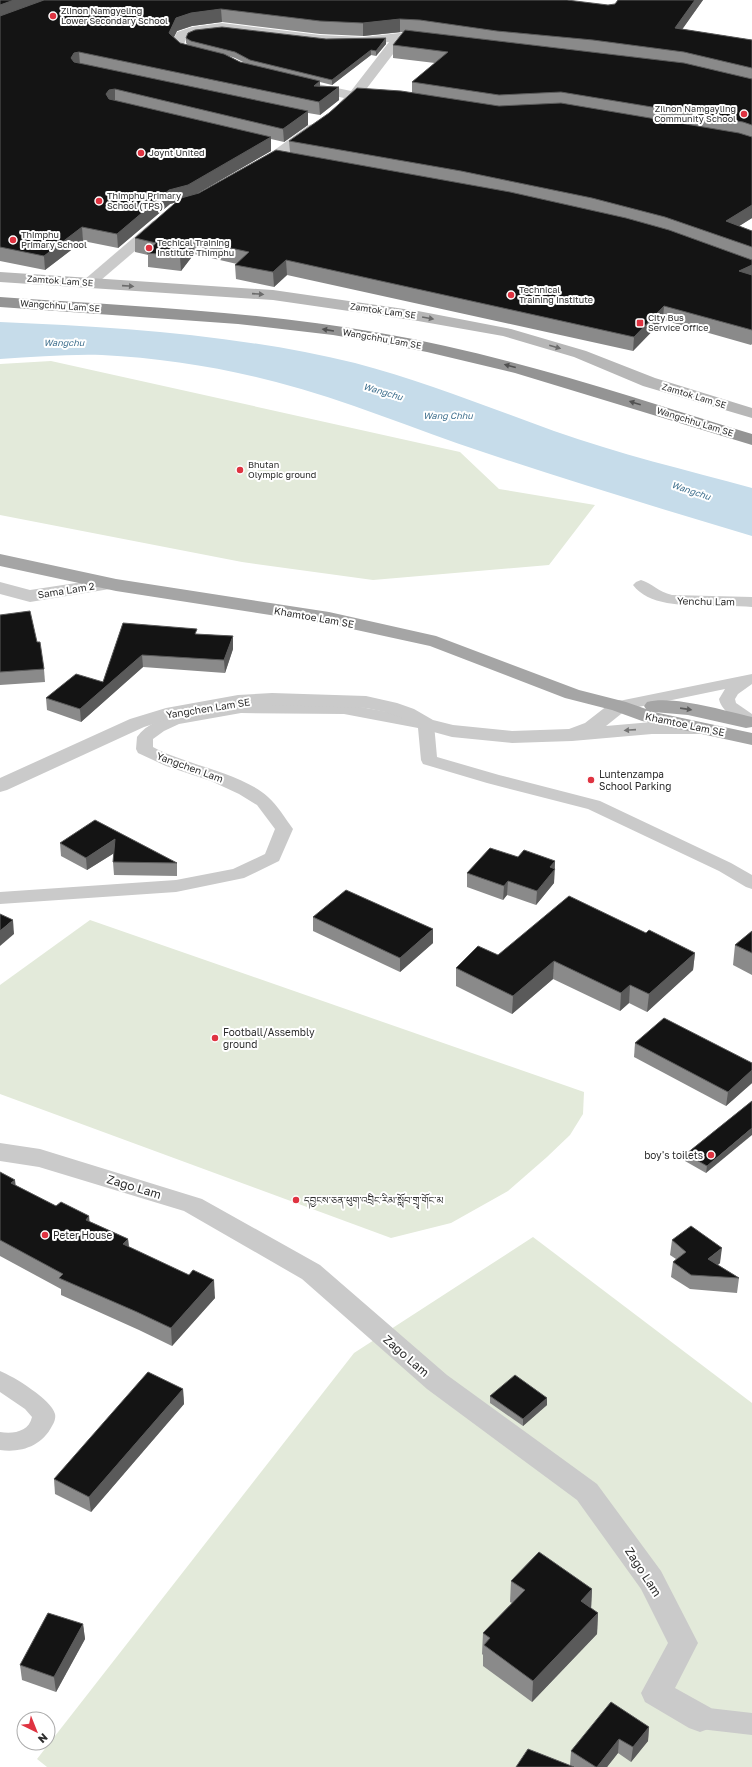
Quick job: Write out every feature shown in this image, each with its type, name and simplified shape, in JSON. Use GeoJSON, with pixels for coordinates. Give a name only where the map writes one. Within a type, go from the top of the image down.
{"type":"FeatureCollection","features":[{"type":"Feature","properties":{"kind":"highway","name":"Wangchhu Lam SE"},"geometry":{"type":"LineString","coordinates":[[0,291],[223,306],[326,318],[389,329],[506,352],[623,386],[752,427]]}},
{"type":"Feature","properties":{"kind":"highway","name":"Wangchhu Lam SE"},"geometry":{"type":"LineString","coordinates":[[0,302],[245,320],[317,328],[381,338],[495,362],[752,440]]}},
{"type":"Feature","properties":{"kind":"main road","name":"Zamtok Lam SE"},"geometry":{"type":"LineString","coordinates":[[0,277],[273,295],[418,316],[505,332],[580,354],[649,382],[752,414]]}},
{"type":"Feature","properties":{"kind":"main road","name":"Khamtoe Lam SE"},"geometry":{"type":"LineString","coordinates":[[0,560],[109,584],[330,618],[436,642],[572,694],[619,706],[650,717],[752,739]]}},
{"type":"Feature","properties":{"kind":"main road","name":"Khamtoe Lam SE"},"geometry":{"type":"LineString","coordinates":[[619,706],[661,706],[752,723]]}},
{"type":"Feature","properties":{"kind":"street"},"geometry":{"type":"LineString","coordinates":[[215,58],[186,51],[177,45],[182,36],[192,31],[222,27],[320,39],[363,40],[400,37],[443,41]]}},
{"type":"Feature","properties":{"kind":"street"},"geometry":{"type":"LineString","coordinates":[[336,112],[354,96],[400,37]]}},
{"type":"Feature","properties":{"kind":"street"},"geometry":{"type":"LineString","coordinates":[[293,82],[354,96],[391,98]]}},
{"type":"Feature","properties":{"kind":"street"},"geometry":{"type":"LineString","coordinates":[[248,172],[277,150],[324,122],[308,118]]}},
{"type":"Feature","properties":{"kind":"street"},"geometry":{"type":"LineString","coordinates":[[277,150],[294,161]]}},
{"type":"Feature","properties":{"kind":"street"},"geometry":{"type":"LineString","coordinates":[[89,283],[170,213]]}},
{"type":"Feature","properties":{"kind":"street","name":"Sama Lam 2"},"geometry":{"type":"LineString","coordinates":[[0,588],[30,596],[109,584]]}},
{"type":"Feature","properties":{"kind":"street","name":"Yangchen Lam SE"},"geometry":{"type":"LineString","coordinates":[[0,786],[137,723],[166,714],[238,701],[272,699],[366,702],[396,709],[426,724]]}},
{"type":"Feature","properties":{"kind":"street","name":"Yangchen Lam"},"geometry":{"type":"LineString","coordinates":[[572,735],[592,727],[619,706]]}},
{"type":"Feature","properties":{"kind":"street","name":"Yangchen Lam"},"geometry":{"type":"LineString","coordinates":[[426,724],[452,731],[512,738],[572,735],[637,729],[697,728]]}},
{"type":"Feature","properties":{"kind":"street","name":"Zago Lam"},"geometry":{"type":"LineString","coordinates":[[0,1152],[40,1158],[194,1205],[311,1272],[437,1382],[587,1492],[651,1580],[683,1643],[656,1693],[700,1718]]}},
{"type":"Feature","properties":{"kind":"lane","name":"Yenchu Lam"},"geometry":{"type":"LineString","coordinates":[[641,585],[654,594],[673,600],[728,600],[752,602]]}},
{"type":"Feature","properties":{"kind":"lane","name":"Khamtoe Lam SE"},"geometry":{"type":"LineString","coordinates":[[619,706],[748,680]]}},
{"type":"Feature","properties":{"kind":"lane"},"geometry":{"type":"LineString","coordinates":[[748,680],[732,691],[727,698],[728,705],[752,723]]}},
{"type":"Feature","properties":{"kind":"lane","name":"Yangchen Lam"},"geometry":{"type":"LineString","coordinates":[[0,898],[176,886],[238,874],[273,856],[284,829],[260,799],[227,780],[159,758],[144,749],[145,737],[158,727],[175,720],[241,708],[344,709],[426,724]]}},
{"type":"Feature","properties":{"kind":"lane"},"geometry":{"type":"LineString","coordinates":[[426,724],[429,760],[594,806],[726,867],[752,883]]}},
{"type":"Feature","properties":{"kind":"lane"},"geometry":{"type":"LineString","coordinates":[[0,1380],[33,1403],[44,1415],[44,1423],[38,1432],[28,1438],[16,1442],[0,1441]]}},
{"type":"Feature","properties":{"kind":"lane"},"geometry":{"type":"LineString","coordinates":[[700,1718],[752,1724]]}},
{"type":"Feature","properties":{"kind":"green space","name":"Bhutan Olympic ground"},"geometry":{"type":"Polygon","coordinates":[[[51,361],[460,452],[499,489],[595,505],[549,565],[373,580],[242,562],[0,515],[0,364],[51,361]]]}},
{"type":"Feature","properties":{"kind":"green space","name":"Football/Assembly ground"},"geometry":{"type":"Polygon","coordinates":[[[90,920],[584,1092],[583,1114],[570,1135],[508,1191],[451,1223],[391,1238],[0,1094],[0,985],[90,920]]]}},
{"type":"Feature","properties":{"kind":"green space"},"geometry":{"type":"Polygon","coordinates":[[[533,1237],[752,1403],[752,1767],[47,1767],[37,1759],[43,1751],[56,1751],[56,1735],[354,1353],[533,1237]]]}},
{"type":"Feature","properties":{"kind":"water","name":"Wang Chhu"},"geometry":{"type":"Polygon","coordinates":[[[0,322],[134,330],[223,339],[312,353],[380,370],[603,447],[752,488],[752,536],[516,463],[328,397],[255,377],[189,364],[124,356],[76,355],[0,359],[0,322]]]}},
{"type":"Feature","properties":{"kind":"building"},"geometry":{"type":"Polygon","coordinates":[[[0,0],[14,0],[0,5],[0,0]]]}},
{"type":"Feature","properties":{"kind":"building"},"geometry":{"type":"Polygon","coordinates":[[[44,0],[567,0],[608,5],[615,4],[618,0],[695,0],[675,28],[752,40],[752,68],[684,52],[593,40],[497,31],[420,20],[400,19],[363,23],[320,21],[221,9],[191,13],[176,18],[169,33],[180,43],[224,54],[240,62],[320,81],[314,86],[339,87],[319,102],[79,52],[74,53],[71,58],[74,62],[308,111],[283,129],[115,89],[109,90],[106,94],[109,99],[271,137],[188,185],[169,190],[117,234],[82,227],[44,256],[0,247],[0,16],[44,0]]]}},
{"type":"Feature","properties":{"kind":"building"},"geometry":{"type":"Polygon","coordinates":[[[222,27],[326,39],[386,38],[376,51],[371,50],[332,80],[250,60],[235,52],[191,41],[186,38],[188,33],[195,30],[222,27]]]}},
{"type":"Feature","properties":{"kind":"building"},"geometry":{"type":"Polygon","coordinates":[[[405,30],[684,63],[752,79],[752,125],[743,122],[561,92],[499,95],[412,82],[448,52],[393,45],[405,30]]]}},
{"type":"Feature","properties":{"kind":"building"},"geometry":{"type":"Polygon","coordinates":[[[357,88],[401,91],[499,106],[561,103],[739,133],[752,137],[752,205],[726,221],[752,231],[752,247],[665,217],[592,198],[461,171],[289,141],[329,113],[357,88]]]}},
{"type":"Feature","properties":{"kind":"building"},"geometry":{"type":"Polygon","coordinates":[[[276,150],[510,192],[626,218],[669,230],[752,260],[752,265],[739,271],[752,275],[752,330],[664,306],[634,337],[286,260],[273,272],[235,265],[249,252],[194,240],[180,256],[147,253],[156,243],[135,238],[181,198],[199,193],[276,150]]]}},
{"type":"Feature","properties":{"kind":"building"},"geometry":{"type":"Polygon","coordinates":[[[30,611],[37,642],[40,642],[44,669],[0,672],[0,615],[30,611]]]}},
{"type":"Feature","properties":{"kind":"building"},"geometry":{"type":"Polygon","coordinates":[[[123,623],[197,629],[195,634],[233,636],[224,660],[142,655],[80,709],[46,698],[76,674],[103,682],[123,623]]]}},
{"type":"Feature","properties":{"kind":"building"},"geometry":{"type":"Polygon","coordinates":[[[95,820],[177,863],[113,862],[115,839],[86,858],[60,843],[95,820]]]}},
{"type":"Feature","properties":{"kind":"building"},"geometry":{"type":"Polygon","coordinates":[[[490,848],[518,857],[524,850],[555,861],[550,867],[555,869],[537,891],[508,881],[504,886],[467,873],[490,848]]]}},
{"type":"Feature","properties":{"kind":"building"},"geometry":{"type":"Polygon","coordinates":[[[346,890],[433,929],[400,958],[313,917],[346,890]]]}},
{"type":"Feature","properties":{"kind":"building"},"geometry":{"type":"Polygon","coordinates":[[[569,896],[646,933],[649,930],[695,953],[649,994],[630,985],[621,993],[554,961],[513,996],[456,968],[478,946],[498,955],[569,896]]]}},
{"type":"Feature","properties":{"kind":"building"},"geometry":{"type":"Polygon","coordinates":[[[0,914],[13,920],[0,931],[0,914]]]}},
{"type":"Feature","properties":{"kind":"building"},"geometry":{"type":"Polygon","coordinates":[[[752,931],[752,953],[735,945],[752,931]]]}},
{"type":"Feature","properties":{"kind":"building"},"geometry":{"type":"Polygon","coordinates":[[[664,1018],[752,1063],[752,1070],[728,1092],[635,1043],[664,1018]]]}},
{"type":"Feature","properties":{"kind":"building"},"geometry":{"type":"Polygon","coordinates":[[[752,1101],[752,1128],[707,1166],[686,1154],[752,1101]]]}},
{"type":"Feature","properties":{"kind":"building"},"geometry":{"type":"Polygon","coordinates":[[[0,1172],[15,1180],[11,1183],[56,1206],[61,1202],[89,1216],[86,1220],[128,1239],[123,1244],[189,1275],[193,1270],[214,1280],[171,1328],[59,1278],[63,1274],[0,1240],[0,1172]]]}},
{"type":"Feature","properties":{"kind":"building"},"geometry":{"type":"Polygon","coordinates":[[[691,1226],[722,1248],[708,1259],[739,1278],[691,1275],[673,1262],[686,1252],[672,1240],[691,1226]]]}},
{"type":"Feature","properties":{"kind":"building"},"geometry":{"type":"Polygon","coordinates":[[[148,1372],[183,1389],[89,1497],[54,1479],[148,1372]]]}},
{"type":"Feature","properties":{"kind":"building"},"geometry":{"type":"Polygon","coordinates":[[[515,1375],[547,1398],[523,1419],[490,1396],[515,1375]]]}},
{"type":"Feature","properties":{"kind":"building"},"geometry":{"type":"Polygon","coordinates":[[[539,1552],[592,1589],[581,1601],[598,1613],[533,1681],[484,1645],[490,1638],[483,1633],[525,1590],[511,1581],[539,1552]]]}},
{"type":"Feature","properties":{"kind":"building"},"geometry":{"type":"Polygon","coordinates":[[[48,1613],[83,1624],[54,1677],[20,1665],[48,1613]]]}},
{"type":"Feature","properties":{"kind":"building"},"geometry":{"type":"Polygon","coordinates":[[[611,1702],[649,1727],[633,1747],[619,1739],[596,1767],[571,1751],[611,1702]]]}},
{"type":"Feature","properties":{"kind":"building"},"geometry":{"type":"Polygon","coordinates":[[[528,1749],[574,1767],[516,1767],[528,1749]]]}},
{"type":"Feature","properties":{"kind":"place","name":"Zlinon Namgyeling Lower Secondary School"},"geometry":{"type":"Point","coordinates":[53,16]}},
{"type":"Feature","properties":{"kind":"place","name":"Zilnon Namgayling Community School"},"geometry":{"type":"Point","coordinates":[744,114]}},
{"type":"Feature","properties":{"kind":"place","name":"Joynt United"},"geometry":{"type":"Point","coordinates":[141,153]}},
{"type":"Feature","properties":{"kind":"place","name":"Thimphu Primary School (TPS)"},"geometry":{"type":"Point","coordinates":[99,201]}},
{"type":"Feature","properties":{"kind":"place","name":"Thimphu Primary School"},"geometry":{"type":"Point","coordinates":[13,240]}},
{"type":"Feature","properties":{"kind":"place","name":"Techical Training Institute Thimphu"},"geometry":{"type":"Point","coordinates":[149,248]}},
{"type":"Feature","properties":{"kind":"place","name":"Technical Training Institute"},"geometry":{"type":"Point","coordinates":[511,295]}},
{"type":"Feature","properties":{"kind":"place","name":"City Bus Service Office"},"geometry":{"type":"Point","coordinates":[640,323]}},
{"type":"Feature","properties":{"kind":"place","name":"Bhutan Olympic ground"},"geometry":{"type":"Point","coordinates":[240,470]}},
{"type":"Feature","properties":{"kind":"place","name":"Luntenzampa School Parking"},"geometry":{"type":"Point","coordinates":[591,780]}},
{"type":"Feature","properties":{"kind":"place","name":"Football/Assembly ground"},"geometry":{"type":"Point","coordinates":[215,1038]}},
{"type":"Feature","properties":{"kind":"place","name":"boy's toilets"},"geometry":{"type":"Point","coordinates":[711,1155]}},
{"type":"Feature","properties":{"kind":"place","name":"དབྱངས་ཅན་ཕུག་འབྲིང་རིམ་སློབ་གྲྭ་གོང་མ"},"geometry":{"type":"Point","coordinates":[296,1200]}},
{"type":"Feature","properties":{"kind":"place","name":"Peter House"},"geometry":{"type":"Point","coordinates":[45,1235]}},
{"type":"Feature","properties":{"kind":"water label","name":"Wangchu"},"geometry":{"type":"Point","coordinates":[64,343]}},
{"type":"Feature","properties":{"kind":"water label","name":"Wangchu"},"geometry":{"type":"Point","coordinates":[383,392]}},
{"type":"Feature","properties":{"kind":"water label","name":"Wangchu"},"geometry":{"type":"Point","coordinates":[691,491]}}]}
